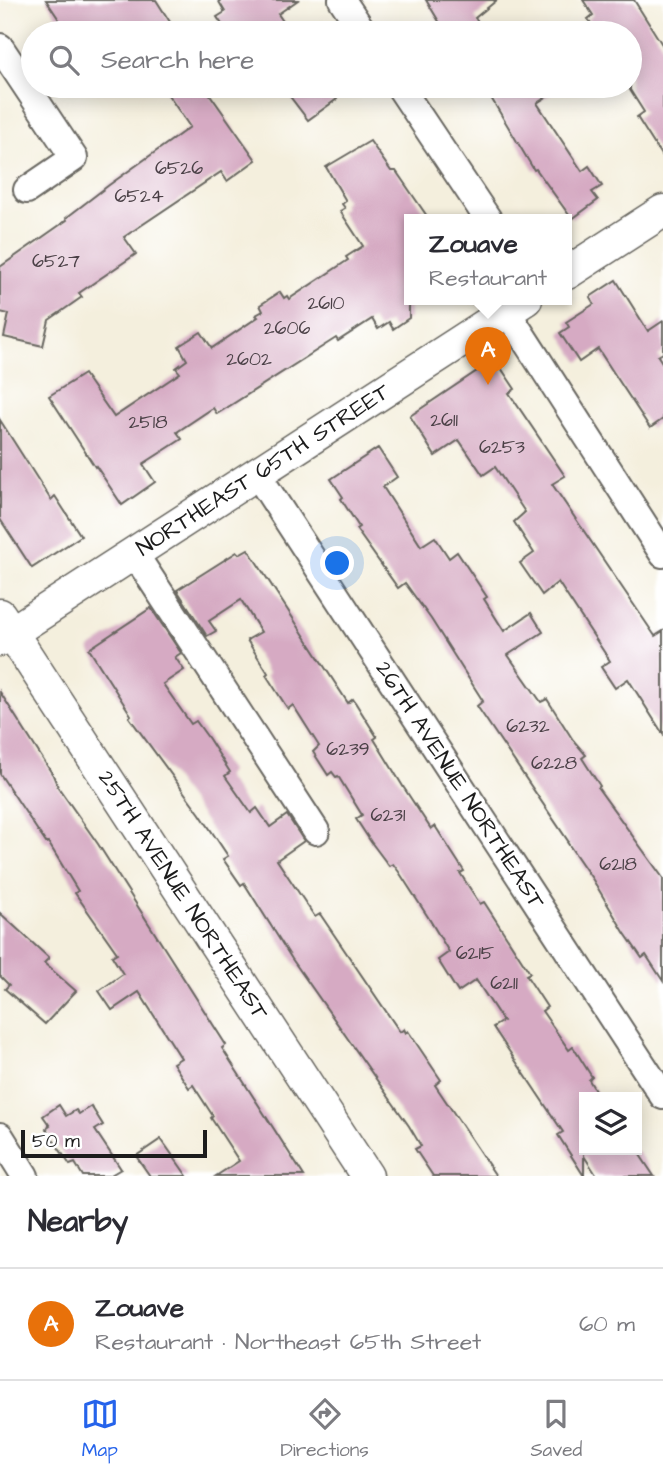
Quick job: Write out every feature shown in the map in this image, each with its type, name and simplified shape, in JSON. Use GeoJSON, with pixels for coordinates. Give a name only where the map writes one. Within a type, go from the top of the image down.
{"type":"FeatureCollection","features":[{"type":"Feature","properties":{"kind":"main road"},"geometry":{"type":"LineString","coordinates":[[572,270],[663,211]]}},
{"type":"Feature","properties":{"kind":"main road","name":"NORTHEAST 65TH STREET"},"geometry":{"type":"LineString","coordinates":[[4,629],[134,553],[517,306]]}},
{"type":"Feature","properties":{"kind":"main road","name":"25TH AVENUE NORTHEAST"},"geometry":{"type":"LineString","coordinates":[[4,629],[367,1176]]}},
{"type":"Feature","properties":{"kind":"street"},"geometry":{"type":"LineString","coordinates":[[342,0],[356,21]]}},
{"type":"Feature","properties":{"kind":"street"},"geometry":{"type":"LineString","coordinates":[[0,47],[21,78]]}},
{"type":"Feature","properties":{"kind":"street"},"geometry":{"type":"LineString","coordinates":[[27,190],[74,158],[34,98]]}},
{"type":"Feature","properties":{"kind":"street"},"geometry":{"type":"LineString","coordinates":[[407,98],[485,214]]}},
{"type":"Feature","properties":{"kind":"street"},"geometry":{"type":"LineString","coordinates":[[517,306],[663,554]]}},
{"type":"Feature","properties":{"kind":"street","name":"26TH AVENUE NORTHEAST"},"geometry":{"type":"LineString","coordinates":[[257,474],[663,1096]]}},
{"type":"Feature","properties":{"kind":"street"},"geometry":{"type":"LineString","coordinates":[[134,553],[316,831]]}},
{"type":"Feature","properties":{"kind":"street"},"geometry":{"type":"LineString","coordinates":[[4,1142],[25,1176]]}},
{"type":"Feature","properties":{"kind":"building"},"geometry":{"type":"Polygon","coordinates":[[[46,0],[156,0],[169,21],[60,21],[46,0]]]}},
{"type":"Feature","properties":{"kind":"building"},"geometry":{"type":"Polygon","coordinates":[[[218,0],[298,0],[278,14],[283,21],[220,21],[217,17],[225,12],[218,0]]]}},
{"type":"Feature","properties":{"kind":"building"},"geometry":{"type":"Polygon","coordinates":[[[426,0],[497,0],[475,18],[477,21],[439,21],[426,0]]]}},
{"type":"Feature","properties":{"kind":"building"},"geometry":{"type":"Polygon","coordinates":[[[583,0],[634,0],[663,46],[663,158],[637,117],[644,112],[635,98],[642,98],[642,21],[589,21],[588,19],[593,15],[583,0]]]}},
{"type":"Feature","properties":{"kind":"building"},"geometry":{"type":"Polygon","coordinates":[[[170,98],[212,98],[256,160],[227,181],[221,172],[124,237],[136,254],[79,293],[82,297],[49,320],[43,346],[4,337],[9,314],[0,312],[0,267],[190,127],[170,98]]]}},
{"type":"Feature","properties":{"kind":"building"},"geometry":{"type":"Polygon","coordinates":[[[291,98],[337,99],[308,120],[291,98]]]}},
{"type":"Feature","properties":{"kind":"building"},"geometry":{"type":"Polygon","coordinates":[[[491,98],[545,98],[537,103],[582,171],[589,166],[602,186],[592,192],[598,200],[572,219],[572,214],[568,214],[536,169],[534,170],[491,98]]]}},
{"type":"Feature","properties":{"kind":"building"},"geometry":{"type":"Polygon","coordinates":[[[370,141],[391,171],[396,171],[426,214],[404,214],[404,305],[409,305],[409,318],[393,329],[389,322],[378,329],[372,319],[338,341],[336,338],[217,414],[213,408],[177,432],[182,439],[143,464],[155,482],[122,505],[49,396],[84,374],[114,417],[180,373],[176,368],[187,360],[179,346],[201,332],[212,348],[258,317],[256,315],[263,311],[260,305],[280,292],[284,298],[287,296],[289,299],[348,260],[346,257],[363,246],[340,211],[345,208],[342,204],[346,201],[326,167],[370,141]]]}},
{"type":"Feature","properties":{"kind":"building"},"geometry":{"type":"Polygon","coordinates":[[[616,280],[648,331],[663,321],[663,353],[658,356],[663,364],[663,419],[650,428],[598,349],[579,362],[560,333],[569,327],[566,322],[594,304],[590,297],[616,280]]]}},
{"type":"Feature","properties":{"kind":"building"},"geometry":{"type":"Polygon","coordinates":[[[495,359],[515,389],[509,393],[565,476],[552,484],[655,636],[663,631],[663,734],[628,679],[615,688],[601,667],[610,661],[558,582],[542,595],[520,563],[534,553],[514,522],[525,512],[495,467],[483,475],[459,440],[435,456],[410,416],[495,359]]]}},
{"type":"Feature","properties":{"kind":"building"},"geometry":{"type":"Polygon","coordinates":[[[0,420],[51,500],[55,496],[81,536],[32,568],[0,519],[0,420]]]}},
{"type":"Feature","properties":{"kind":"building"},"geometry":{"type":"Polygon","coordinates":[[[378,448],[397,477],[383,487],[421,546],[435,537],[449,558],[457,552],[487,597],[484,599],[504,631],[531,613],[543,632],[508,655],[541,702],[547,699],[586,755],[582,758],[600,786],[598,788],[663,878],[663,981],[646,955],[642,958],[624,932],[568,841],[477,706],[483,701],[431,619],[405,583],[398,588],[356,529],[359,527],[331,479],[378,448]]]}},
{"type":"Feature","properties":{"kind":"building"},"geometry":{"type":"Polygon","coordinates":[[[248,549],[348,703],[353,699],[404,788],[431,829],[435,826],[464,871],[460,873],[480,904],[484,902],[530,973],[526,975],[547,1007],[542,1011],[569,1050],[573,1047],[592,1077],[589,1080],[596,1092],[579,1092],[579,1155],[640,1155],[654,1176],[597,1176],[584,1156],[584,1176],[558,1135],[563,1132],[493,1027],[503,1021],[476,980],[458,992],[438,960],[449,952],[428,917],[399,872],[393,864],[389,866],[356,819],[362,815],[338,776],[332,772],[328,775],[313,752],[319,746],[293,705],[288,709],[266,675],[268,673],[247,640],[261,632],[241,600],[209,621],[216,631],[207,636],[177,590],[237,552],[239,554],[248,549]]]}},
{"type":"Feature","properties":{"kind":"building"},"geometry":{"type":"Polygon","coordinates":[[[151,608],[181,653],[175,657],[184,670],[163,684],[191,724],[196,721],[209,739],[230,772],[225,776],[251,813],[257,808],[270,827],[287,815],[304,841],[277,860],[315,917],[320,914],[400,1032],[404,1029],[406,1033],[408,1031],[441,1080],[435,1085],[496,1176],[433,1176],[415,1149],[421,1146],[409,1126],[292,959],[244,883],[241,885],[223,859],[228,856],[200,814],[129,717],[131,715],[89,649],[151,608]]]}},
{"type":"Feature","properties":{"kind":"building"},"geometry":{"type":"Polygon","coordinates":[[[0,692],[58,787],[98,844],[226,1045],[222,1048],[304,1176],[216,1176],[239,1161],[193,1085],[189,1088],[173,1063],[181,1058],[139,992],[112,1010],[99,991],[123,974],[112,956],[117,953],[75,893],[78,891],[48,842],[46,843],[0,774],[0,692]]]}},
{"type":"Feature","properties":{"kind":"building"},"geometry":{"type":"Polygon","coordinates":[[[0,913],[49,958],[44,963],[76,991],[45,1024],[5,989],[9,985],[0,976],[0,913]]]}},
{"type":"Feature","properties":{"kind":"building"},"geometry":{"type":"Polygon","coordinates":[[[59,1105],[66,1116],[76,1110],[79,1114],[91,1106],[103,1125],[95,1130],[121,1169],[109,1176],[83,1176],[75,1163],[70,1165],[46,1129],[50,1126],[43,1116],[59,1105]]]}},
{"type":"Feature","properties":{"kind":"building"},"geometry":{"type":"Polygon","coordinates":[[[161,1139],[187,1176],[150,1176],[136,1156],[161,1139]]]}},
{"type":"Feature","properties":{"kind":"place","name":"Zouave"},"geometry":{"type":"Point","coordinates":[488,385]}}]}
